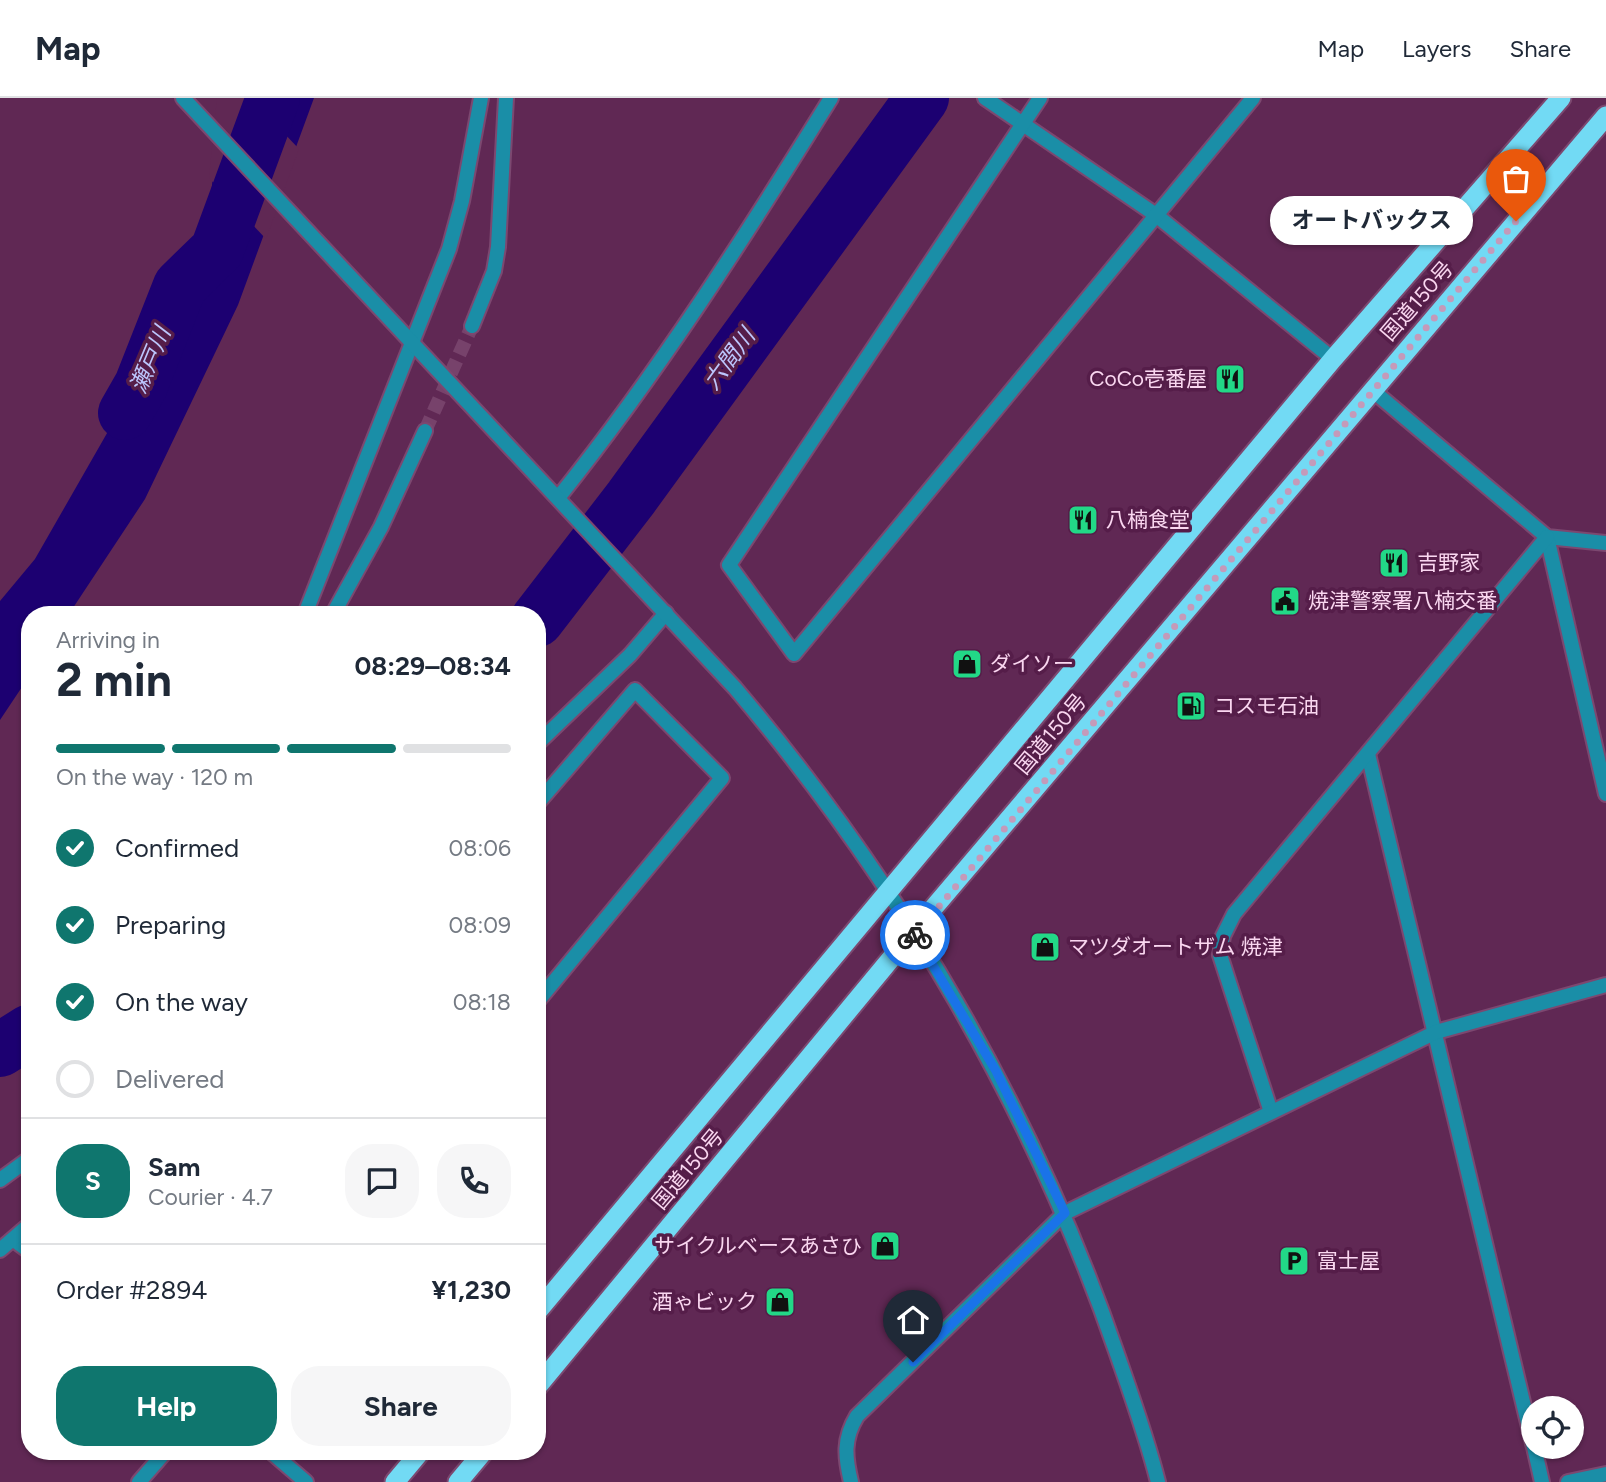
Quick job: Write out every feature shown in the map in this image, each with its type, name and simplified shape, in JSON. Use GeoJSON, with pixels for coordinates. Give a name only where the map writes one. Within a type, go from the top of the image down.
{"type":"FeatureCollection","features":[{"type":"Feature","properties":{"kind":"highway","name":"国道150号"},"geometry":{"type":"LineString","coordinates":[[546,1301],[1333,359],[1561,98]]}},
{"type":"Feature","properties":{"kind":"highway","name":"国道150号"},"geometry":{"type":"LineString","coordinates":[[546,1376],[914,932],[1371,389],[1606,116]]}},
{"type":"Feature","properties":{"kind":"highway"},"geometry":{"type":"LineString","coordinates":[[395,1482],[413,1460]]}},
{"type":"Feature","properties":{"kind":"highway"},"geometry":{"type":"LineString","coordinates":[[458,1482],[476,1460]]}},
{"type":"Feature","properties":{"kind":"street"},"geometry":{"type":"LineString","coordinates":[[183,98],[662,609],[790,754],[860,847],[996,1071],[1065,1213],[1119,1357],[1158,1482]]}},
{"type":"Feature","properties":{"kind":"street"},"geometry":{"type":"LineString","coordinates":[[308,606],[449,249],[462,201],[481,98]]}},
{"type":"Feature","properties":{"kind":"street"},"geometry":{"type":"LineString","coordinates":[[472,327],[494,271],[498,247],[506,98]]}},
{"type":"Feature","properties":{"kind":"street"},"geometry":{"type":"LineString","coordinates":[[563,503],[711,286],[831,98]]}},
{"type":"Feature","properties":{"kind":"street"},"geometry":{"type":"LineString","coordinates":[[1040,98],[729,565],[794,654],[1253,98]]}},
{"type":"Feature","properties":{"kind":"street"},"geometry":{"type":"LineString","coordinates":[[990,101],[1156,215],[1333,359]]}},
{"type":"Feature","properties":{"kind":"street"},"geometry":{"type":"LineString","coordinates":[[1371,389],[1547,537],[1606,543]]}},
{"type":"Feature","properties":{"kind":"street"},"geometry":{"type":"LineString","coordinates":[[337,606],[381,527],[425,430]]}},
{"type":"Feature","properties":{"kind":"street"},"geometry":{"type":"LineString","coordinates":[[1271,1112],[1220,955],[1223,936],[1234,914],[1547,537]]}},
{"type":"Feature","properties":{"kind":"street"},"geometry":{"type":"LineString","coordinates":[[1547,537],[1606,794]]}},
{"type":"Feature","properties":{"kind":"street"},"geometry":{"type":"LineString","coordinates":[[546,735],[631,655],[662,609]]}},
{"type":"Feature","properties":{"kind":"street"},"geometry":{"type":"LineString","coordinates":[[546,794],[635,690],[722,778],[546,991]]}},
{"type":"Feature","properties":{"kind":"street"},"geometry":{"type":"LineString","coordinates":[[1368,754],[1521,1396]]}},
{"type":"Feature","properties":{"kind":"street"},"geometry":{"type":"LineString","coordinates":[[851,1482],[845,1445],[857,1416],[1065,1213],[1436,1032],[1606,985]]}},
{"type":"Feature","properties":{"kind":"street"},"geometry":{"type":"LineString","coordinates":[[0,1180],[21,1165]]}},
{"type":"Feature","properties":{"kind":"street"},"geometry":{"type":"LineString","coordinates":[[0,1250],[21,1233]]}},
{"type":"Feature","properties":{"kind":"street"},"geometry":{"type":"LineString","coordinates":[[14,1240],[21,1245]]}},
{"type":"Feature","properties":{"kind":"street"},"geometry":{"type":"LineString","coordinates":[[1536,1459],[1542,1482]]}},
{"type":"Feature","properties":{"kind":"street"},"geometry":{"type":"LineString","coordinates":[[139,1482],[158,1460]]}},
{"type":"Feature","properties":{"kind":"street"},"geometry":{"type":"LineString","coordinates":[[280,1460],[306,1482]]}},
{"type":"Feature","properties":{"kind":"street"},"geometry":{"type":"LineString","coordinates":[[1568,1482],[1606,1474]]}},
{"type":"Feature","properties":{"kind":"water"},"geometry":{"type":"Polygon","coordinates":[[[220,98],[314,98],[238,305],[145,499],[74,606],[21,606],[21,688],[0,720],[0,601],[35,559],[205,262],[220,98]]]}},
{"type":"Feature","properties":{"kind":"pier"},"geometry":{"type":"Polygon","coordinates":[[[217,98],[251,98],[299,149],[266,239],[209,178],[217,98]]]}},
{"type":"Feature","properties":{"kind":"waterway","name":"瀬戸川"},"geometry":{"type":"LineString","coordinates":[[125,413],[141,385],[180,286],[217,250],[273,98]]}},
{"type":"Feature","properties":{"kind":"waterway","name":"六間川"},"geometry":{"type":"LineString","coordinates":[[546,608],[631,498],[922,98]]}},
{"type":"Feature","properties":{"kind":"waterway","name":"六間川"},"geometry":{"type":"LineString","coordinates":[[0,1050],[21,1037]]}},
{"type":"Feature","properties":{"kind":"tunnel"},"geometry":{"type":"LineString","coordinates":[[425,431],[472,326]]}},
{"type":"Feature","properties":{"kind":"way so far"},"geometry":{"type":"LineString","coordinates":[[915,935],[914,932],[1371,389],[1516,221]]}},
{"type":"Feature","properties":{"kind":"place","name":"オートバックス"},"geometry":{"type":"Point","coordinates":[1516,221]}},
{"type":"Feature","properties":{"kind":"place","name":"CoCo壱番屋"},"geometry":{"type":"Point","coordinates":[1230,379]}},
{"type":"Feature","properties":{"kind":"place","name":"八楠食堂"},"geometry":{"type":"Point","coordinates":[1083,520]}},
{"type":"Feature","properties":{"kind":"place","name":"吉野家"},"geometry":{"type":"Point","coordinates":[1394,563]}},
{"type":"Feature","properties":{"kind":"place","name":"焼津警察署八楠交番"},"geometry":{"type":"Point","coordinates":[1285,601]}},
{"type":"Feature","properties":{"kind":"place","name":"ダイソー"},"geometry":{"type":"Point","coordinates":[967,664]}},
{"type":"Feature","properties":{"kind":"place","name":"コスモ石油"},"geometry":{"type":"Point","coordinates":[1191,706]}},
{"type":"Feature","properties":{"kind":"place","name":"マツダオートザム 焼津"},"geometry":{"type":"Point","coordinates":[1045,947]}},
{"type":"Feature","properties":{"kind":"place","name":"サイクルベースあさひ"},"geometry":{"type":"Point","coordinates":[885,1246]}},
{"type":"Feature","properties":{"kind":"place","name":"富士屋"},"geometry":{"type":"Point","coordinates":[1294,1261]}},
{"type":"Feature","properties":{"kind":"place","name":"酒ゃビック"},"geometry":{"type":"Point","coordinates":[780,1302]}},
{"type":"Feature","properties":{"kind":"route"},"geometry":{"type":"LineString","coordinates":[[913,1362],[1065,1213],[996,1071],[915,935]]}}]}
